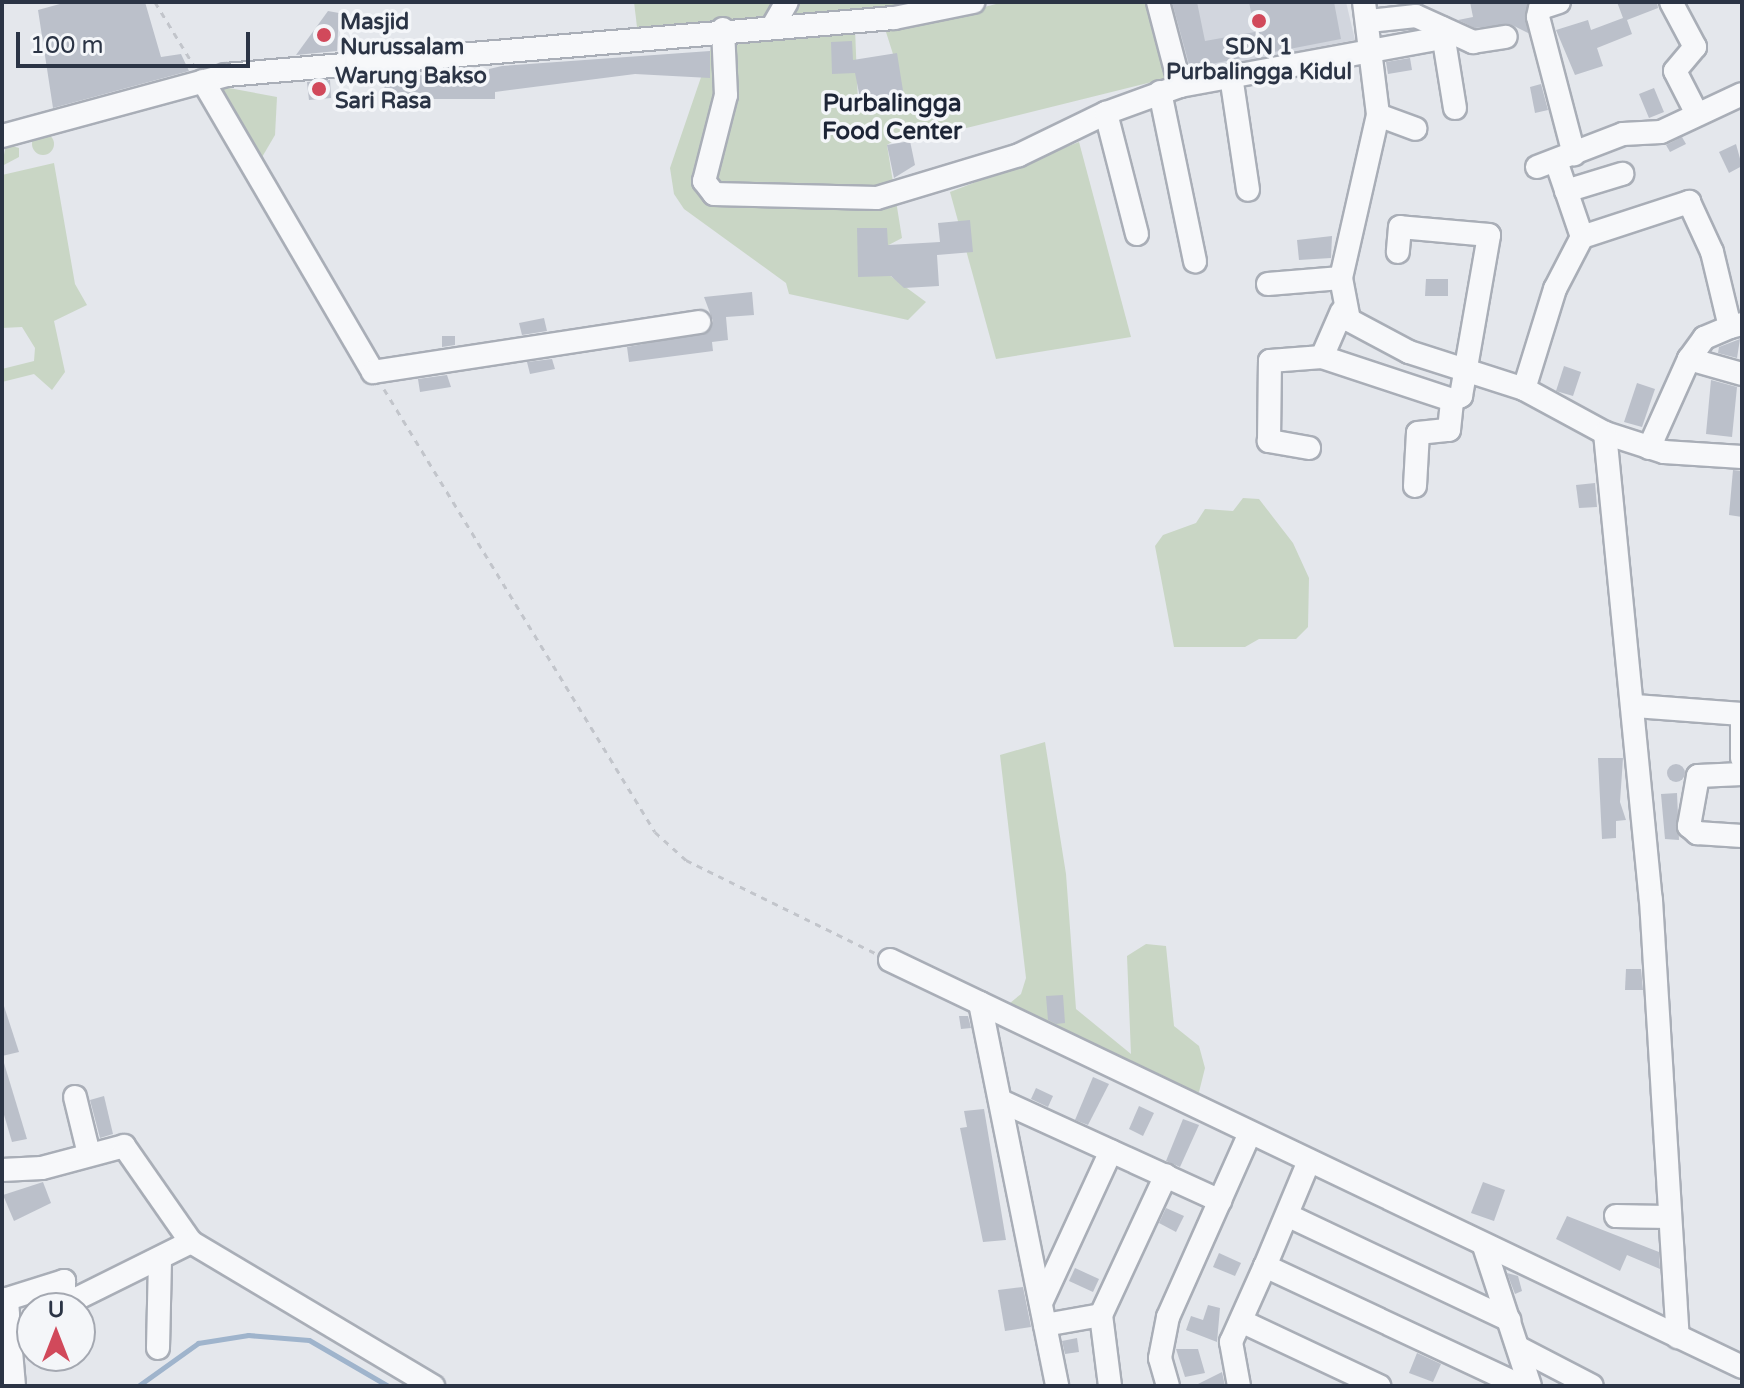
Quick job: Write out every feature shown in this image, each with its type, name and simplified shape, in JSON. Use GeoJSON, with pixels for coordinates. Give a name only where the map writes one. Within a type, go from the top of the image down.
{"type":"FeatureCollection","features":[{"type":"Feature","properties":{"kind":"street"},"geometry":{"type":"LineString","coordinates":[[773,26],[787,2]]}},
{"type":"Feature","properties":{"kind":"street"},"geometry":{"type":"LineString","coordinates":[[2,136],[203,81],[723,29],[894,18],[973,2]]}},
{"type":"Feature","properties":{"kind":"street"},"geometry":{"type":"LineString","coordinates":[[1158,2],[1195,261]]}},
{"type":"Feature","properties":{"kind":"street"},"geometry":{"type":"LineString","coordinates":[[1671,2],[1695,47],[1675,71],[1697,114]]}},
{"type":"Feature","properties":{"kind":"street"},"geometry":{"type":"LineString","coordinates":[[1549,3],[1538,17],[1555,161],[1582,237]]}},
{"type":"Feature","properties":{"kind":"street"},"geometry":{"type":"LineString","coordinates":[[1324,351],[1342,311],[1341,278],[1378,115],[1373,48],[1366,11],[1416,16],[1442,33],[1473,42],[1506,37]]}},
{"type":"Feature","properties":{"kind":"street"},"geometry":{"type":"LineString","coordinates":[[723,29],[726,95],[704,181],[714,194],[877,198],[1019,155],[1106,113],[1170,89],[1442,33]]}},
{"type":"Feature","properties":{"kind":"street"},"geometry":{"type":"LineString","coordinates":[[1442,33],[1455,108]]}},
{"type":"Feature","properties":{"kind":"street"},"geometry":{"type":"LineString","coordinates":[[1231,76],[1248,190]]}},
{"type":"Feature","properties":{"kind":"street"},"geometry":{"type":"LineString","coordinates":[[203,81],[373,372],[699,322]]}},
{"type":"Feature","properties":{"kind":"street"},"geometry":{"type":"LineString","coordinates":[[1555,161],[1623,134],[1661,132],[1742,94]]}},
{"type":"Feature","properties":{"kind":"street"},"geometry":{"type":"LineString","coordinates":[[1106,113],[1137,234]]}},
{"type":"Feature","properties":{"kind":"street"},"geometry":{"type":"LineString","coordinates":[[1378,115],[1416,129]]}},
{"type":"Feature","properties":{"kind":"street"},"geometry":{"type":"LineString","coordinates":[[1566,191],[1622,174]]}},
{"type":"Feature","properties":{"kind":"street"},"geometry":{"type":"LineString","coordinates":[[1524,389],[1555,289],[1582,237],[1689,202],[1703,227],[1736,326],[1704,338],[1689,359],[1649,448]]}},
{"type":"Feature","properties":{"kind":"street"},"geometry":{"type":"LineString","coordinates":[[1398,252],[1400,227],[1489,235],[1468,371],[1456,398],[1449,430],[1418,433],[1415,486]]}},
{"type":"Feature","properties":{"kind":"street"},"geometry":{"type":"LineString","coordinates":[[1268,284],[1341,278]]}},
{"type":"Feature","properties":{"kind":"street"},"geometry":{"type":"LineString","coordinates":[[1342,311],[1405,365],[1456,398]]}},
{"type":"Feature","properties":{"kind":"street"},"geometry":{"type":"LineString","coordinates":[[1309,448],[1269,441],[1270,361],[1324,351],[1405,365],[1468,371],[1524,389],[1605,433],[1649,448],[1739,457],[1742,434]]}},
{"type":"Feature","properties":{"kind":"street"},"geometry":{"type":"LineString","coordinates":[[1689,359],[1742,374]]}},
{"type":"Feature","properties":{"kind":"street"},"geometry":{"type":"LineString","coordinates":[[1605,433],[1609,493],[1635,706],[1678,1337]]}},
{"type":"Feature","properties":{"kind":"street"},"geometry":{"type":"LineString","coordinates":[[1635,706],[1742,714],[1742,758]]}},
{"type":"Feature","properties":{"kind":"street"},"geometry":{"type":"LineString","coordinates":[[1742,774],[1698,776],[1689,826],[1697,833],[1742,836]]}},
{"type":"Feature","properties":{"kind":"street"},"geometry":{"type":"LineString","coordinates":[[890,960],[1742,1367]]}},
{"type":"Feature","properties":{"kind":"street"},"geometry":{"type":"LineString","coordinates":[[980,1003],[1057,1386]]}},
{"type":"Feature","properties":{"kind":"street"},"geometry":{"type":"LineString","coordinates":[[75,1097],[89,1154]]}},
{"type":"Feature","properties":{"kind":"street"},"geometry":{"type":"LineString","coordinates":[[1001,1101],[1220,1201]]}},
{"type":"Feature","properties":{"kind":"street"},"geometry":{"type":"LineString","coordinates":[[1168,1386],[1160,1358],[1168,1317],[1250,1133]]}},
{"type":"Feature","properties":{"kind":"street"},"geometry":{"type":"LineString","coordinates":[[2,1170],[124,1146],[191,1242],[433,1386]]}},
{"type":"Feature","properties":{"kind":"street"},"geometry":{"type":"LineString","coordinates":[[1041,1303],[1111,1151]]}},
{"type":"Feature","properties":{"kind":"street"},"geometry":{"type":"LineString","coordinates":[[1239,1386],[1230,1352],[1309,1161]]}},
{"type":"Feature","properties":{"kind":"street"},"geometry":{"type":"LineString","coordinates":[[1110,1386],[1101,1315],[1166,1175]]}},
{"type":"Feature","properties":{"kind":"street"},"geometry":{"type":"LineString","coordinates":[[1287,1215],[1509,1320]]}},
{"type":"Feature","properties":{"kind":"street"},"geometry":{"type":"LineString","coordinates":[[1616,1216],[1670,1217]]}},
{"type":"Feature","properties":{"kind":"street"},"geometry":{"type":"LineString","coordinates":[[14,1386],[5,1316],[7,1299],[64,1281],[64,1305],[191,1242]]}},
{"type":"Feature","properties":{"kind":"street"},"geometry":{"type":"LineString","coordinates":[[1484,1246],[1509,1320],[1532,1346],[1592,1386]]}},
{"type":"Feature","properties":{"kind":"street"},"geometry":{"type":"LineString","coordinates":[[158,1348],[160,1259]]}},
{"type":"Feature","properties":{"kind":"street"},"geometry":{"type":"LineString","coordinates":[[1265,1266],[1493,1379],[1520,1386]]}},
{"type":"Feature","properties":{"kind":"street"},"geometry":{"type":"LineString","coordinates":[[1045,1325],[1101,1315]]}},
{"type":"Feature","properties":{"kind":"street"},"geometry":{"type":"LineString","coordinates":[[1241,1321],[1379,1386]]}},
{"type":"Feature","properties":{"kind":"street"},"geometry":{"type":"LineString","coordinates":[[1530,1386],[1532,1346]]}},
{"type":"Feature","properties":{"kind":"path"},"geometry":{"type":"LineString","coordinates":[[155,2],[203,81]]}},
{"type":"Feature","properties":{"kind":"path"},"geometry":{"type":"LineString","coordinates":[[373,372],[655,832],[686,860],[890,960]]}},
{"type":"Feature","properties":{"kind":"shaded area","name":"SDN 1 Purbalingga Kidul"},"geometry":{"type":"Polygon","coordinates":[[[1164,2],[1346,2],[1355,40],[1178,74],[1164,2]]]}},
{"type":"Feature","properties":{"kind":"green space"},"geometry":{"type":"Polygon","coordinates":[[[634,2],[954,2],[637,27],[634,2]]]}},
{"type":"Feature","properties":{"kind":"green space"},"geometry":{"type":"Polygon","coordinates":[[[1004,2],[1149,2],[1168,78],[914,141],[911,130],[887,145],[902,238],[881,249],[881,269],[926,302],[908,320],[789,294],[786,283],[684,209],[674,194],[670,168],[711,48],[855,28],[858,104],[873,105],[899,73],[886,32],[1004,2]]]}},
{"type":"Feature","properties":{"kind":"green space"},"geometry":{"type":"Polygon","coordinates":[[[218,86],[277,97],[275,135],[258,164],[218,86]]]}},
{"type":"Feature","properties":{"kind":"green space"},"geometry":{"type":"Polygon","coordinates":[[[39,133],[47,133],[54,144],[47,155],[39,155],[32,148],[32,140],[39,133]]]}},
{"type":"Feature","properties":{"kind":"green space"},"geometry":{"type":"Polygon","coordinates":[[[1079,142],[1131,337],[996,359],[950,192],[1079,142]]]}},
{"type":"Feature","properties":{"kind":"green space"},"geometry":{"type":"Polygon","coordinates":[[[6,144],[19,148],[19,157],[2,166],[6,144]]]}},
{"type":"Feature","properties":{"kind":"green space"},"geometry":{"type":"Polygon","coordinates":[[[54,163],[75,284],[87,305],[54,321],[65,372],[52,390],[34,374],[2,382],[2,369],[34,361],[35,348],[22,327],[2,328],[2,175],[54,163]]]}},
{"type":"Feature","properties":{"kind":"green space"},"geometry":{"type":"Polygon","coordinates":[[[1243,498],[1259,499],[1293,543],[1309,578],[1308,627],[1296,639],[1259,639],[1245,647],[1174,647],[1155,546],[1163,535],[1196,523],[1205,509],[1233,511],[1243,498]]]}},
{"type":"Feature","properties":{"kind":"green space"},"geometry":{"type":"Polygon","coordinates":[[[1045,742],[1066,874],[1076,1009],[1131,1054],[1127,956],[1146,944],[1166,946],[1174,1026],[1199,1046],[1205,1068],[1199,1092],[1175,1088],[1004,1008],[1021,994],[1026,978],[1000,755],[1045,742]]]}},
{"type":"Feature","properties":{"kind":"building"},"geometry":{"type":"Polygon","coordinates":[[[67,2],[145,2],[161,57],[181,54],[189,71],[53,108],[38,10],[67,2]]]}},
{"type":"Feature","properties":{"kind":"building","name":"SDN 1 Purbalingga Kidul"},"geometry":{"type":"Polygon","coordinates":[[[1172,2],[1197,2],[1205,41],[1255,32],[1249,2],[1334,2],[1341,39],[1190,68],[1172,2]]]}},
{"type":"Feature","properties":{"kind":"building"},"geometry":{"type":"Polygon","coordinates":[[[1470,2],[1528,2],[1528,33],[1510,24],[1475,28],[1458,20],[1473,17],[1470,2]]]}},
{"type":"Feature","properties":{"kind":"building"},"geometry":{"type":"Polygon","coordinates":[[[1617,2],[1657,2],[1658,8],[1627,20],[1632,34],[1597,48],[1603,66],[1575,75],[1556,30],[1588,20],[1591,30],[1623,18],[1617,2]]]}},
{"type":"Feature","properties":{"kind":"building","name":"Masjid Nurussalam"},"geometry":{"type":"Polygon","coordinates":[[[328,11],[339,13],[337,51],[296,55],[328,11]]]}},
{"type":"Feature","properties":{"kind":"building"},"geometry":{"type":"Polygon","coordinates":[[[852,41],[853,60],[897,53],[904,97],[860,98],[855,73],[832,74],[831,42],[852,41]]]}},
{"type":"Feature","properties":{"kind":"building"},"geometry":{"type":"Polygon","coordinates":[[[710,51],[710,78],[635,74],[495,92],[495,99],[382,99],[387,75],[489,76],[489,69],[502,66],[710,51]]]}},
{"type":"Feature","properties":{"kind":"building"},"geometry":{"type":"Polygon","coordinates":[[[1410,58],[1412,70],[1388,74],[1386,62],[1410,58]]]}},
{"type":"Feature","properties":{"kind":"building","name":"Warung Bakso Sari Rasa"},"geometry":{"type":"Polygon","coordinates":[[[330,80],[331,98],[309,100],[307,82],[330,80]]]}},
{"type":"Feature","properties":{"kind":"building"},"geometry":{"type":"Polygon","coordinates":[[[1541,84],[1548,110],[1535,113],[1530,87],[1541,84]]]}},
{"type":"Feature","properties":{"kind":"building"},"geometry":{"type":"Polygon","coordinates":[[[1654,88],[1664,112],[1649,118],[1639,94],[1654,88]]]}},
{"type":"Feature","properties":{"kind":"building"},"geometry":{"type":"Polygon","coordinates":[[[1682,137],[1686,144],[1670,152],[1666,145],[1682,137]]]}},
{"type":"Feature","properties":{"kind":"building"},"geometry":{"type":"Polygon","coordinates":[[[910,141],[915,165],[894,178],[887,145],[910,141]]]}},
{"type":"Feature","properties":{"kind":"building"},"geometry":{"type":"Polygon","coordinates":[[[1736,144],[1742,166],[1729,173],[1719,152],[1736,144]]]}},
{"type":"Feature","properties":{"kind":"building"},"geometry":{"type":"Polygon","coordinates":[[[970,220],[973,252],[937,255],[939,286],[904,288],[891,276],[858,277],[857,228],[887,228],[888,245],[940,242],[938,223],[970,220]]]}},
{"type":"Feature","properties":{"kind":"building"},"geometry":{"type":"Polygon","coordinates":[[[1332,236],[1331,258],[1299,260],[1297,240],[1332,236]]]}},
{"type":"Feature","properties":{"kind":"building"},"geometry":{"type":"Polygon","coordinates":[[[1426,279],[1448,279],[1448,296],[1425,296],[1426,279]]]}},
{"type":"Feature","properties":{"kind":"building"},"geometry":{"type":"Polygon","coordinates":[[[752,292],[754,315],[726,317],[728,340],[712,342],[713,351],[629,362],[627,347],[708,332],[713,321],[704,297],[752,292]]]}},
{"type":"Feature","properties":{"kind":"building"},"geometry":{"type":"Polygon","coordinates":[[[544,318],[547,331],[522,335],[519,323],[544,318]]]}},
{"type":"Feature","properties":{"kind":"building"},"geometry":{"type":"Polygon","coordinates":[[[442,336],[455,336],[455,345],[442,347],[442,336]]]}},
{"type":"Feature","properties":{"kind":"building"},"geometry":{"type":"Polygon","coordinates":[[[1740,339],[1737,358],[1718,353],[1719,347],[1740,339]]]}},
{"type":"Feature","properties":{"kind":"building"},"geometry":{"type":"Polygon","coordinates":[[[552,359],[555,369],[530,374],[527,362],[552,359]]]}},
{"type":"Feature","properties":{"kind":"building"},"geometry":{"type":"Polygon","coordinates":[[[1564,366],[1581,372],[1573,396],[1556,391],[1564,366]]]}},
{"type":"Feature","properties":{"kind":"building"},"geometry":{"type":"Polygon","coordinates":[[[447,375],[451,387],[420,392],[418,379],[447,375]]]}},
{"type":"Feature","properties":{"kind":"building"},"geometry":{"type":"Polygon","coordinates":[[[1711,380],[1737,387],[1732,437],[1706,434],[1711,380]]]}},
{"type":"Feature","properties":{"kind":"building"},"geometry":{"type":"Polygon","coordinates":[[[1637,383],[1655,389],[1642,427],[1624,422],[1637,383]]]}},
{"type":"Feature","properties":{"kind":"building"},"geometry":{"type":"Polygon","coordinates":[[[1733,470],[1742,471],[1742,517],[1729,515],[1733,470]]]}},
{"type":"Feature","properties":{"kind":"building"},"geometry":{"type":"Polygon","coordinates":[[[1595,483],[1597,507],[1579,508],[1576,485],[1595,483]]]}},
{"type":"Feature","properties":{"kind":"building"},"geometry":{"type":"Polygon","coordinates":[[[1598,758],[1623,758],[1620,802],[1626,820],[1616,821],[1616,838],[1602,839],[1598,758]]]}},
{"type":"Feature","properties":{"kind":"building"},"geometry":{"type":"Polygon","coordinates":[[[1676,764],[1685,773],[1676,782],[1667,773],[1676,764]]]}},
{"type":"Feature","properties":{"kind":"building"},"geometry":{"type":"Polygon","coordinates":[[[1677,793],[1679,840],[1665,839],[1661,794],[1677,793]]]}},
{"type":"Feature","properties":{"kind":"building"},"geometry":{"type":"Polygon","coordinates":[[[1626,969],[1641,969],[1643,990],[1625,990],[1626,969]]]}},
{"type":"Feature","properties":{"kind":"building"},"geometry":{"type":"Polygon","coordinates":[[[1063,995],[1065,1023],[1056,1024],[1048,1020],[1046,996],[1063,995]]]}},
{"type":"Feature","properties":{"kind":"building"},"geometry":{"type":"Polygon","coordinates":[[[2,1000],[19,1052],[2,1056],[2,1000]]]}},
{"type":"Feature","properties":{"kind":"building"},"geometry":{"type":"Polygon","coordinates":[[[959,1016],[968,1016],[971,1028],[961,1029],[959,1016]]]}},
{"type":"Feature","properties":{"kind":"building"},"geometry":{"type":"Polygon","coordinates":[[[4,1063],[27,1139],[12,1142],[2,1108],[4,1063]]]}},
{"type":"Feature","properties":{"kind":"building"},"geometry":{"type":"Polygon","coordinates":[[[1093,1077],[1109,1084],[1088,1125],[1075,1120],[1093,1077]]]}},
{"type":"Feature","properties":{"kind":"building"},"geometry":{"type":"Polygon","coordinates":[[[1036,1088],[1053,1096],[1048,1107],[1031,1099],[1036,1088]]]}},
{"type":"Feature","properties":{"kind":"building"},"geometry":{"type":"Polygon","coordinates":[[[104,1096],[113,1134],[100,1138],[90,1100],[104,1096]]]}},
{"type":"Feature","properties":{"kind":"building"},"geometry":{"type":"Polygon","coordinates":[[[1139,1106],[1154,1113],[1143,1136],[1129,1129],[1139,1106]]]}},
{"type":"Feature","properties":{"kind":"building"},"geometry":{"type":"Polygon","coordinates":[[[984,1109],[1006,1240],[983,1242],[960,1128],[967,1127],[964,1111],[984,1109]]]}},
{"type":"Feature","properties":{"kind":"building"},"geometry":{"type":"Polygon","coordinates":[[[1183,1119],[1199,1125],[1180,1167],[1166,1161],[1183,1119]]]}},
{"type":"Feature","properties":{"kind":"building"},"geometry":{"type":"Polygon","coordinates":[[[43,1182],[51,1203],[14,1221],[3,1195],[43,1182]]]}},
{"type":"Feature","properties":{"kind":"building"},"geometry":{"type":"Polygon","coordinates":[[[1483,1182],[1505,1190],[1494,1221],[1471,1213],[1483,1182]]]}},
{"type":"Feature","properties":{"kind":"building"},"geometry":{"type":"Polygon","coordinates":[[[1166,1208],[1184,1216],[1176,1232],[1159,1223],[1166,1208]]]}},
{"type":"Feature","properties":{"kind":"building"},"geometry":{"type":"Polygon","coordinates":[[[1567,1216],[1659,1252],[1660,1269],[1627,1255],[1620,1271],[1556,1239],[1567,1216]]]}},
{"type":"Feature","properties":{"kind":"building"},"geometry":{"type":"Polygon","coordinates":[[[1219,1253],[1241,1263],[1235,1276],[1213,1267],[1219,1253]]]}},
{"type":"Feature","properties":{"kind":"building"},"geometry":{"type":"Polygon","coordinates":[[[1075,1268],[1099,1279],[1093,1292],[1069,1281],[1075,1268]]]}},
{"type":"Feature","properties":{"kind":"building"},"geometry":{"type":"Polygon","coordinates":[[[1507,1273],[1518,1276],[1522,1291],[1515,1294],[1507,1273]]]}},
{"type":"Feature","properties":{"kind":"building"},"geometry":{"type":"Polygon","coordinates":[[[1023,1287],[1031,1327],[1005,1331],[998,1290],[1023,1287]]]}},
{"type":"Feature","properties":{"kind":"building"},"geometry":{"type":"Polygon","coordinates":[[[1208,1305],[1220,1308],[1217,1342],[1186,1330],[1191,1316],[1203,1320],[1208,1305]]]}},
{"type":"Feature","properties":{"kind":"building"},"geometry":{"type":"Polygon","coordinates":[[[1077,1338],[1079,1352],[1065,1354],[1062,1341],[1077,1338]]]}},
{"type":"Feature","properties":{"kind":"building"},"geometry":{"type":"Polygon","coordinates":[[[1176,1349],[1198,1349],[1205,1373],[1185,1377],[1176,1349]]]}},
{"type":"Feature","properties":{"kind":"building"},"geometry":{"type":"Polygon","coordinates":[[[1417,1353],[1441,1364],[1433,1382],[1409,1373],[1417,1353]]]}},
{"type":"Feature","properties":{"kind":"building"},"geometry":{"type":"Polygon","coordinates":[[[1222,1372],[1225,1386],[1194,1386],[1222,1372]]]}},
{"type":"Feature","properties":{"kind":"waterway"},"geometry":{"type":"LineString","coordinates":[[138,1386],[198,1343],[248,1335],[309,1340],[388,1386]]}},
{"type":"Feature","properties":{"kind":"place","name":"SDN 1 Purbalingga Kidul"},"geometry":{"type":"Point","coordinates":[1259,21]}},
{"type":"Feature","properties":{"kind":"place","name":"Masjid Nurussalam"},"geometry":{"type":"Point","coordinates":[324,35]}},
{"type":"Feature","properties":{"kind":"place","name":"Warung Bakso Sari Rasa"},"geometry":{"type":"Point","coordinates":[319,89]}},
{"type":"Feature","properties":{"kind":"district","name":"Purbalingga Food Center"},"geometry":{"type":"Point","coordinates":[892,118]}}]}
